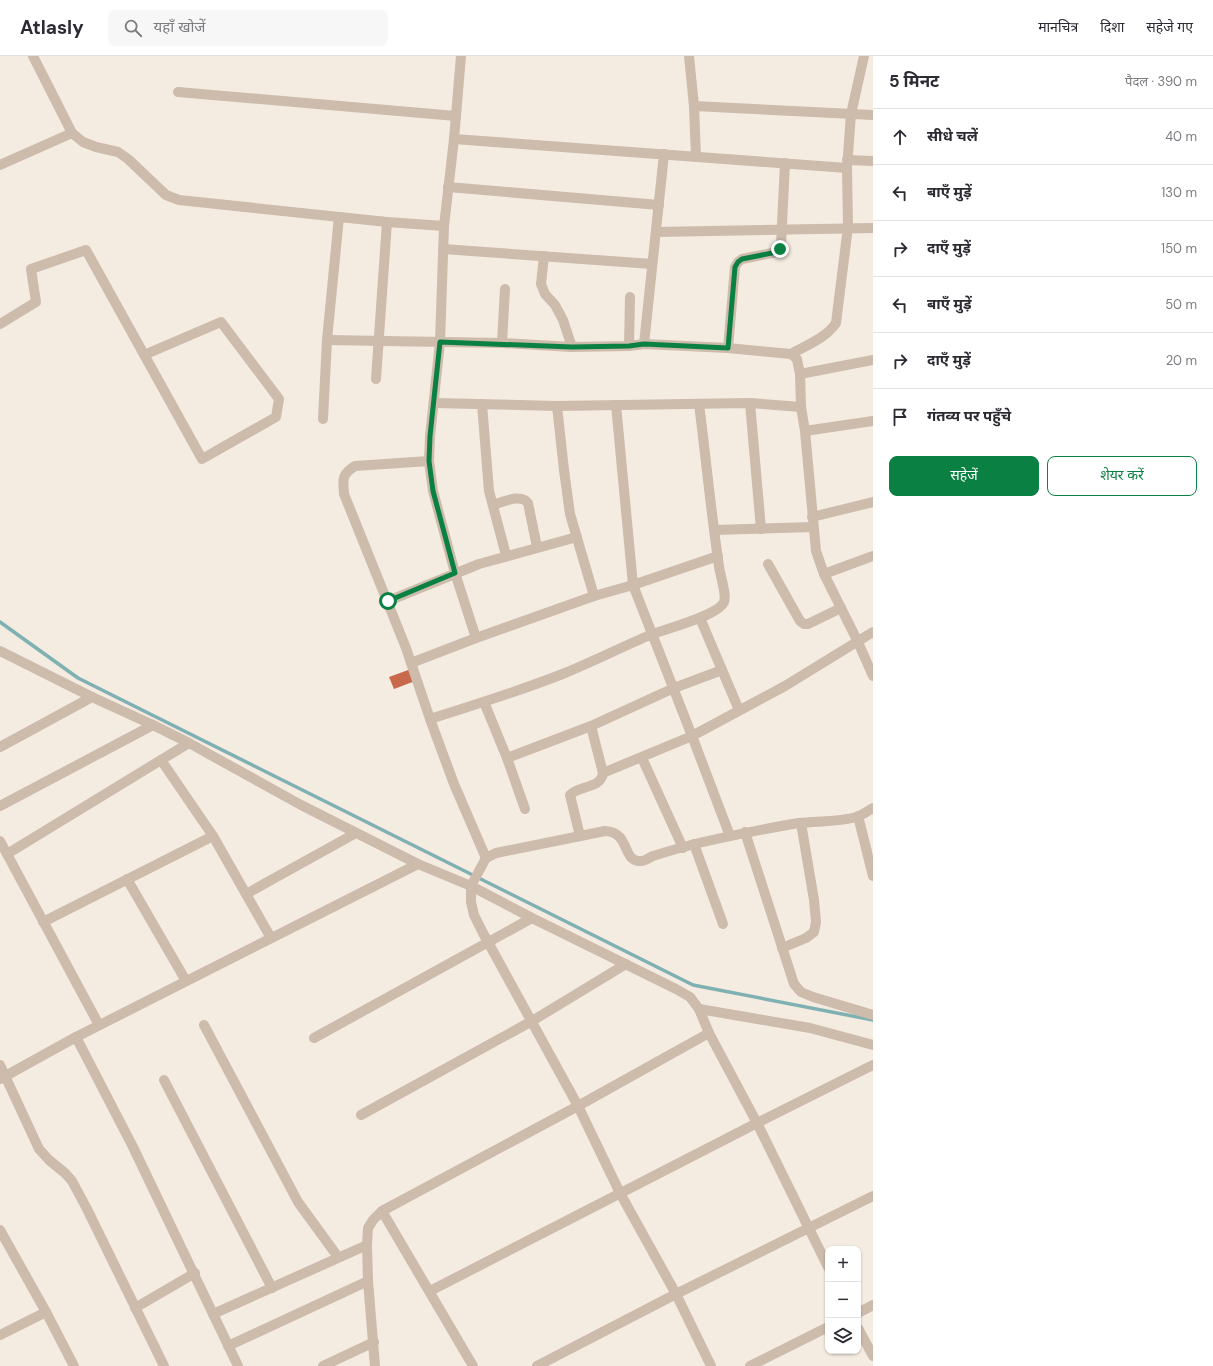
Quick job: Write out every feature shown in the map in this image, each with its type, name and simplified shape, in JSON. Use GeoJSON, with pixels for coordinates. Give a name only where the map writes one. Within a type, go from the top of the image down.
{"type":"FeatureCollection","features":[{"type":"Feature","properties":{"kind":"street"},"geometry":{"type":"LineString","coordinates":[[33,56],[72,133],[83,142],[96,147],[118,152],[128,159],[166,195],[179,200],[387,222],[444,226]]}},
{"type":"Feature","properties":{"kind":"street"},"geometry":{"type":"LineString","coordinates":[[461,56],[454,140],[444,226],[440,342],[430,436],[429,461],[433,491],[455,573],[476,638]]}},
{"type":"Feature","properties":{"kind":"street"},"geometry":{"type":"LineString","coordinates":[[689,56],[694,106],[696,157]]}},
{"type":"Feature","properties":{"kind":"street"},"geometry":{"type":"LineString","coordinates":[[327,340],[502,343],[572,347],[629,346],[644,344],[728,348],[791,354],[825,335],[836,323],[848,227],[847,164],[851,114],[864,56]]}},
{"type":"Feature","properties":{"kind":"street"},"geometry":{"type":"LineString","coordinates":[[178,92],[456,116]]}},
{"type":"Feature","properties":{"kind":"street"},"geometry":{"type":"LineString","coordinates":[[694,106],[873,115]]}},
{"type":"Feature","properties":{"kind":"street"},"geometry":{"type":"LineString","coordinates":[[0,165],[72,133]]}},
{"type":"Feature","properties":{"kind":"street"},"geometry":{"type":"LineString","coordinates":[[454,140],[664,154],[785,164],[847,164],[873,161]]}},
{"type":"Feature","properties":{"kind":"street"},"geometry":{"type":"LineString","coordinates":[[644,344],[664,154]]}},
{"type":"Feature","properties":{"kind":"street"},"geometry":{"type":"LineString","coordinates":[[728,348],[735,267],[742,259],[777,252],[780,249],[785,164]]}},
{"type":"Feature","properties":{"kind":"street"},"geometry":{"type":"LineString","coordinates":[[448,187],[659,205]]}},
{"type":"Feature","properties":{"kind":"street"},"geometry":{"type":"LineString","coordinates":[[323,419],[327,340],[339,217]]}},
{"type":"Feature","properties":{"kind":"street"},"geometry":{"type":"LineString","coordinates":[[376,379],[387,222]]}},
{"type":"Feature","properties":{"kind":"street"},"geometry":{"type":"LineString","coordinates":[[656,232],[848,227],[873,228]]}},
{"type":"Feature","properties":{"kind":"street"},"geometry":{"type":"LineString","coordinates":[[443,249],[652,264]]}},
{"type":"Feature","properties":{"kind":"street"},"geometry":{"type":"LineString","coordinates":[[0,324],[36,302],[31,269],[86,250],[144,355],[202,459],[276,417],[278,399],[221,322],[144,355]]}},
{"type":"Feature","properties":{"kind":"street"},"geometry":{"type":"LineString","coordinates":[[544,256],[541,284],[544,294],[555,305],[563,320],[572,347]]}},
{"type":"Feature","properties":{"kind":"street"},"geometry":{"type":"LineString","coordinates":[[502,343],[505,289]]}},
{"type":"Feature","properties":{"kind":"street"},"geometry":{"type":"LineString","coordinates":[[629,346],[630,297]]}},
{"type":"Feature","properties":{"kind":"street"},"geometry":{"type":"LineString","coordinates":[[791,354],[797,360],[800,374],[801,407],[805,431],[816,551],[824,574],[873,676]]}},
{"type":"Feature","properties":{"kind":"street"},"geometry":{"type":"LineString","coordinates":[[800,374],[873,360]]}},
{"type":"Feature","properties":{"kind":"street"},"geometry":{"type":"LineString","coordinates":[[434,402],[557,406],[750,403],[801,407]]}},
{"type":"Feature","properties":{"kind":"street"},"geometry":{"type":"LineString","coordinates":[[750,403],[761,529]]}},
{"type":"Feature","properties":{"kind":"street"},"geometry":{"type":"LineString","coordinates":[[482,404],[489,490],[506,555]]}},
{"type":"Feature","properties":{"kind":"street"},"geometry":{"type":"LineString","coordinates":[[430,719],[522,689],[566,672],[651,635],[700,618],[719,609],[724,602],[725,594],[714,530],[699,404]]}},
{"type":"Feature","properties":{"kind":"street"},"geometry":{"type":"LineString","coordinates":[[616,405],[633,585],[651,635],[674,688],[730,836]]}},
{"type":"Feature","properties":{"kind":"street"},"geometry":{"type":"LineString","coordinates":[[557,406],[570,514],[594,596]]}},
{"type":"Feature","properties":{"kind":"street"},"geometry":{"type":"LineString","coordinates":[[805,431],[873,421]]}},
{"type":"Feature","properties":{"kind":"street"},"geometry":{"type":"LineString","coordinates":[[429,461],[355,466],[346,472],[343,481],[344,494],[388,601],[454,784],[485,860]]}},
{"type":"Feature","properties":{"kind":"street"},"geometry":{"type":"LineString","coordinates":[[493,505],[520,498],[526,500],[528,503],[537,547]]}},
{"type":"Feature","properties":{"kind":"street"},"geometry":{"type":"LineString","coordinates":[[714,530],[761,529],[813,522],[873,502]]}},
{"type":"Feature","properties":{"kind":"street"},"geometry":{"type":"LineString","coordinates":[[388,601],[479,564],[506,555],[577,537]]}},
{"type":"Feature","properties":{"kind":"street"},"geometry":{"type":"LineString","coordinates":[[411,663],[594,596],[633,585],[718,556]]}},
{"type":"Feature","properties":{"kind":"street"},"geometry":{"type":"LineString","coordinates":[[824,574],[873,556]]}},
{"type":"Feature","properties":{"kind":"street"},"geometry":{"type":"LineString","coordinates":[[768,564],[800,621],[804,624],[808,624],[841,608]]}},
{"type":"Feature","properties":{"kind":"street"},"geometry":{"type":"LineString","coordinates":[[700,618],[739,710]]}},
{"type":"Feature","properties":{"kind":"street"},"geometry":{"type":"LineString","coordinates":[[604,773],[692,736],[785,686],[857,640],[873,632]]}},
{"type":"Feature","properties":{"kind":"street"},"geometry":{"type":"LineString","coordinates":[[0,652],[189,743],[301,805],[418,864],[473,882],[532,918],[690,997],[699,1010],[709,1033],[757,1123],[825,1260]]}},
{"type":"Feature","properties":{"kind":"street"},"geometry":{"type":"LineString","coordinates":[[507,758],[591,726],[674,688],[722,670]]}},
{"type":"Feature","properties":{"kind":"street"},"geometry":{"type":"LineString","coordinates":[[0,747],[92,697]]}},
{"type":"Feature","properties":{"kind":"street"},"geometry":{"type":"LineString","coordinates":[[484,702],[507,758],[525,809]]}},
{"type":"Feature","properties":{"kind":"street"},"geometry":{"type":"LineString","coordinates":[[0,806],[153,725]]}},
{"type":"Feature","properties":{"kind":"street"},"geometry":{"type":"LineString","coordinates":[[580,836],[570,796],[574,791],[599,783],[603,779],[604,773],[591,726]]}},
{"type":"Feature","properties":{"kind":"street"},"geometry":{"type":"LineString","coordinates":[[7,854],[189,743]]}},
{"type":"Feature","properties":{"kind":"street"},"geometry":{"type":"LineString","coordinates":[[642,758],[682,848]]}},
{"type":"Feature","properties":{"kind":"street"},"geometry":{"type":"LineString","coordinates":[[161,760],[213,836],[271,938]]}},
{"type":"Feature","properties":{"kind":"street"},"geometry":{"type":"LineString","coordinates":[[711,1366],[676,1294],[620,1193],[578,1106],[474,915],[471,902],[473,882],[485,860],[496,853],[606,831],[613,831],[620,836],[628,854],[635,860],[641,862],[653,856],[694,844],[745,832],[858,816],[873,808]]}},
{"type":"Feature","properties":{"kind":"street"},"geometry":{"type":"LineString","coordinates":[[858,816],[873,876]]}},
{"type":"Feature","properties":{"kind":"street"},"geometry":{"type":"LineString","coordinates":[[782,948],[806,938],[814,932],[816,922],[814,900],[801,823]]}},
{"type":"Feature","properties":{"kind":"street"},"geometry":{"type":"LineString","coordinates":[[745,832],[794,984],[801,992],[813,997],[873,1015]]}},
{"type":"Feature","properties":{"kind":"street"},"geometry":{"type":"LineString","coordinates":[[246,894],[356,833]]}},
{"type":"Feature","properties":{"kind":"street"},"geometry":{"type":"LineString","coordinates":[[42,922],[213,836]]}},
{"type":"Feature","properties":{"kind":"street"},"geometry":{"type":"LineString","coordinates":[[0,841],[99,1026]]}},
{"type":"Feature","properties":{"kind":"street"},"geometry":{"type":"LineString","coordinates":[[694,844],[723,924]]}},
{"type":"Feature","properties":{"kind":"street"},"geometry":{"type":"LineString","coordinates":[[2,1077],[76,1037],[418,864]]}},
{"type":"Feature","properties":{"kind":"street"},"geometry":{"type":"LineString","coordinates":[[127,879],[186,981]]}},
{"type":"Feature","properties":{"kind":"street"},"geometry":{"type":"LineString","coordinates":[[314,1038],[532,918]]}},
{"type":"Feature","properties":{"kind":"street"},"geometry":{"type":"LineString","coordinates":[[361,1115],[532,1021],[626,964]]}},
{"type":"Feature","properties":{"kind":"street"},"geometry":{"type":"LineString","coordinates":[[699,1010],[810,1028],[873,1045]]}},
{"type":"Feature","properties":{"kind":"street"},"geometry":{"type":"LineString","coordinates":[[204,1025],[298,1202],[338,1257]]}},
{"type":"Feature","properties":{"kind":"street"},"geometry":{"type":"LineString","coordinates":[[375,1366],[368,1281],[367,1245],[368,1228],[373,1220],[382,1211],[578,1106],[709,1033]]}},
{"type":"Feature","properties":{"kind":"street"},"geometry":{"type":"LineString","coordinates":[[76,1037],[130,1140],[195,1273],[238,1366]]}},
{"type":"Feature","properties":{"kind":"street"},"geometry":{"type":"LineString","coordinates":[[0,1065],[2,1077],[39,1149],[49,1160],[66,1173],[72,1181],[164,1366]]}},
{"type":"Feature","properties":{"kind":"street"},"geometry":{"type":"LineString","coordinates":[[430,1291],[873,1065]]}},
{"type":"Feature","properties":{"kind":"street"},"geometry":{"type":"LineString","coordinates":[[164,1080],[272,1288]]}},
{"type":"Feature","properties":{"kind":"street"},"geometry":{"type":"LineString","coordinates":[[537,1366],[676,1294],[873,1196]]}},
{"type":"Feature","properties":{"kind":"street"},"geometry":{"type":"LineString","coordinates":[[382,1211],[473,1366]]}},
{"type":"Feature","properties":{"kind":"street"},"geometry":{"type":"LineString","coordinates":[[0,1231],[46,1312],[74,1366]]}},
{"type":"Feature","properties":{"kind":"street"},"geometry":{"type":"LineString","coordinates":[[213,1314],[367,1245]]}},
{"type":"Feature","properties":{"kind":"street"},"geometry":{"type":"LineString","coordinates":[[135,1308],[195,1273]]}},
{"type":"Feature","properties":{"kind":"street"},"geometry":{"type":"LineString","coordinates":[[228,1346],[368,1281]]}},
{"type":"Feature","properties":{"kind":"street"},"geometry":{"type":"LineString","coordinates":[[861,1311],[873,1305]]}},
{"type":"Feature","properties":{"kind":"street"},"geometry":{"type":"LineString","coordinates":[[0,1335],[46,1312]]}},
{"type":"Feature","properties":{"kind":"street"},"geometry":{"type":"LineString","coordinates":[[750,1366],[825,1328]]}},
{"type":"Feature","properties":{"kind":"street"},"geometry":{"type":"LineString","coordinates":[[861,1334],[873,1356]]}},
{"type":"Feature","properties":{"kind":"street"},"geometry":{"type":"LineString","coordinates":[[323,1366],[374,1342]]}},
{"type":"Feature","properties":{"kind":"building"},"geometry":{"type":"Polygon","coordinates":[[[411,669],[415,681],[394,689],[389,677],[411,669]]]}},
{"type":"Feature","properties":{"kind":"waterway"},"geometry":{"type":"LineString","coordinates":[[0,622],[78,678],[693,985],[873,1020]]}},
{"type":"Feature","properties":{"kind":"route"},"geometry":{"type":"LineString","coordinates":[[388,601],[455,573],[433,491],[429,461],[430,436],[440,342],[502,343],[572,347],[629,346],[644,344],[728,348],[735,267],[742,259],[777,252],[780,249]]}}]}
